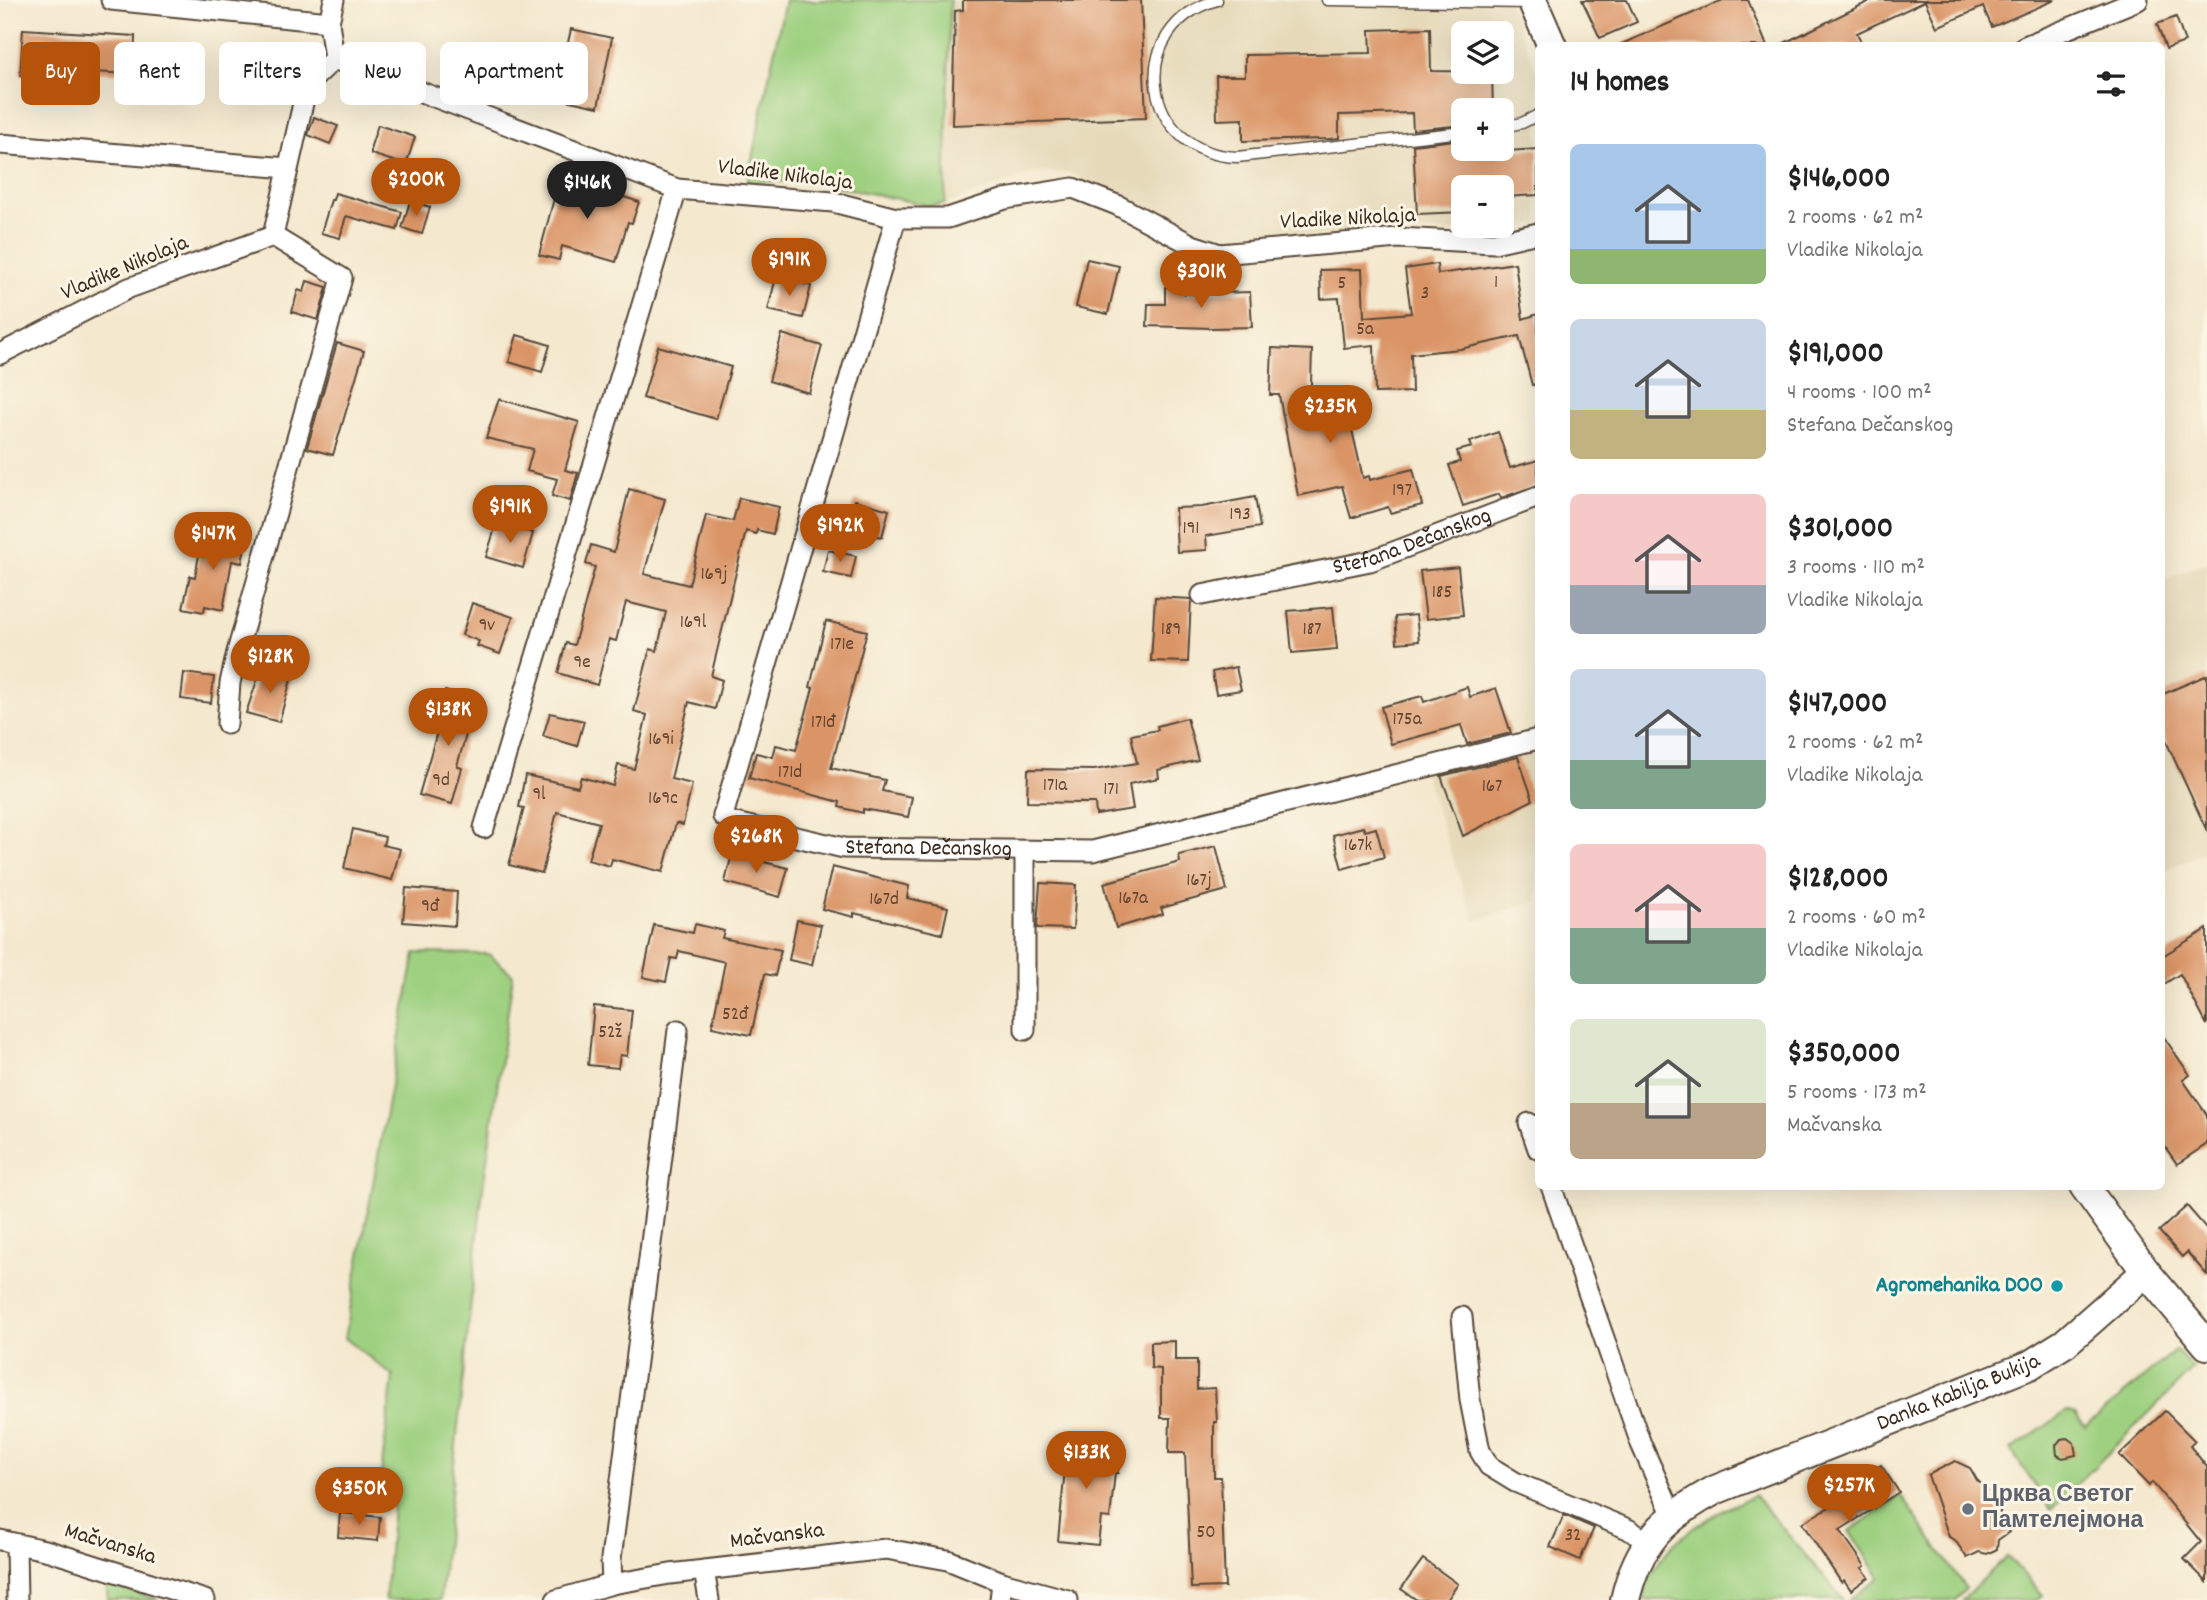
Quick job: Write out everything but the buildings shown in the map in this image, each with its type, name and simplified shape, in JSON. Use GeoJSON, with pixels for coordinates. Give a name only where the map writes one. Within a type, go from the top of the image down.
{"type":"FeatureCollection","features":[{"type":"Feature","properties":{"kind":"street"},"geometry":{"type":"LineString","coordinates":[[111,0],[329,22]]}},
{"type":"Feature","properties":{"kind":"street"},"geometry":{"type":"LineString","coordinates":[[227,724],[230,683],[237,652],[342,278],[272,236],[304,99],[314,78],[334,59],[329,22],[334,0]]}},
{"type":"Feature","properties":{"kind":"street"},"geometry":{"type":"LineString","coordinates":[[2035,42],[2138,0]]}},
{"type":"Feature","properties":{"kind":"street"},"geometry":{"type":"LineString","coordinates":[[1533,2],[1550,42]]}},
{"type":"Feature","properties":{"kind":"street","name":"Vladike Nikolaja"},"geometry":{"type":"LineString","coordinates":[[334,59],[677,189],[833,202],[896,218],[948,218],[1005,199],[1073,188],[1117,205],[1192,245],[1220,254],[1398,238],[1494,243],[1535,234]]}},
{"type":"Feature","properties":{"kind":"street"},"geometry":{"type":"LineString","coordinates":[[0,144],[288,168]]}},
{"type":"Feature","properties":{"kind":"street"},"geometry":{"type":"LineString","coordinates":[[484,828],[677,189]]}},
{"type":"Feature","properties":{"kind":"street","name":"Stefana Dečanskog"},"geometry":{"type":"LineString","coordinates":[[896,218],[723,816],[731,822],[844,848],[1093,851],[1535,740]]}},
{"type":"Feature","properties":{"kind":"street","name":"Vladike Nikolaja"},"geometry":{"type":"LineString","coordinates":[[0,354],[129,289],[272,236]]}},
{"type":"Feature","properties":{"kind":"street","name":"Stefana Dečanskog"},"geometry":{"type":"LineString","coordinates":[[1202,595],[1370,561],[1535,498]]}},
{"type":"Feature","properties":{"kind":"street"},"geometry":{"type":"LineString","coordinates":[[1025,852],[1025,1030]]}},
{"type":"Feature","properties":{"kind":"street"},"geometry":{"type":"LineString","coordinates":[[612,1584],[613,1546],[678,1030]]}},
{"type":"Feature","properties":{"kind":"street"},"geometry":{"type":"LineString","coordinates":[[1530,1123],[1535,1139]]}},
{"type":"Feature","properties":{"kind":"street"},"geometry":{"type":"LineString","coordinates":[[1552,1190],[1641,1444],[1673,1516]]}},
{"type":"Feature","properties":{"kind":"street"},"geometry":{"type":"LineString","coordinates":[[2087,1190],[2146,1272],[2207,1345]]}},
{"type":"Feature","properties":{"kind":"street","name":"Danka Kabilja Bukija"},"geometry":{"type":"LineString","coordinates":[[1625,1600],[1629,1583],[1649,1543],[1658,1529],[1673,1516],[1715,1490],[2030,1365],[2065,1343],[2146,1272]]}},
{"type":"Feature","properties":{"kind":"street"},"geometry":{"type":"LineString","coordinates":[[1462,1317],[1470,1400],[1480,1451],[1489,1466],[1515,1482],[1628,1529],[1649,1543]]}},
{"type":"Feature","properties":{"kind":"street"},"geometry":{"type":"LineString","coordinates":[[8,1543],[17,1600]]}},
{"type":"Feature","properties":{"kind":"street","name":"Mačvanska"},"geometry":{"type":"LineString","coordinates":[[8,1543],[49,1551],[205,1600]]}},
{"type":"Feature","properties":{"kind":"street","name":"Mačvanska"},"geometry":{"type":"LineString","coordinates":[[556,1600],[612,1584],[704,1570],[886,1549],[948,1560],[1001,1591],[1068,1600]]}},
{"type":"Feature","properties":{"kind":"street"},"geometry":{"type":"LineString","coordinates":[[704,1570],[709,1600]]}},
{"type":"Feature","properties":{"kind":"lane"},"geometry":{"type":"LineString","coordinates":[[1217,0],[1189,12],[1173,27],[1164,40],[1155,67],[1158,99],[1166,118],[1176,132],[1195,147],[1214,155],[1237,157],[1451,133]]}},
{"type":"Feature","properties":{"kind":"lane"},"geometry":{"type":"LineString","coordinates":[[1327,0],[1533,2]]}},
{"type":"Feature","properties":{"kind":"lane"},"geometry":{"type":"LineString","coordinates":[[1514,125],[1535,116]]}},
{"type":"Feature","properties":{"kind":"shaded area"},"geometry":{"type":"Polygon","coordinates":[[[950,0],[1508,0],[1535,68],[1535,224],[1514,228],[1514,175],[1451,175],[1451,232],[1389,231],[1232,244],[1202,239],[1068,172],[1033,173],[945,204],[950,0]]]}},
{"type":"Feature","properties":{"kind":"shaded area"},"geometry":{"type":"Polygon","coordinates":[[[2207,562],[2207,851],[2165,870],[2165,580],[2207,562]]]}},
{"type":"Feature","properties":{"kind":"shaded area"},"geometry":{"type":"Polygon","coordinates":[[[1535,732],[1535,902],[1474,921],[1420,760],[1535,732]]]}},
{"type":"Feature","properties":{"kind":"green space"},"geometry":{"type":"Polygon","coordinates":[[[785,0],[950,0],[945,204],[931,206],[811,181],[747,182],[785,0]]]}},
{"type":"Feature","properties":{"kind":"green space"},"geometry":{"type":"Polygon","coordinates":[[[415,953],[489,954],[513,975],[482,1195],[440,1600],[385,1600],[394,1493],[379,1491],[393,1376],[345,1338],[415,953]]]}},
{"type":"Feature","properties":{"kind":"green space"},"geometry":{"type":"Polygon","coordinates":[[[2176,1350],[2193,1369],[2051,1510],[2011,1450],[2067,1411],[2075,1414],[2085,1427],[2176,1350]]]}},
{"type":"Feature","properties":{"kind":"green space"},"geometry":{"type":"Polygon","coordinates":[[[1754,1495],[1844,1600],[1643,1600],[1649,1580],[1671,1547],[1701,1523],[1754,1495]]]}},
{"type":"Feature","properties":{"kind":"green space"},"geometry":{"type":"Polygon","coordinates":[[[1901,1496],[1966,1589],[1955,1600],[1850,1600],[1880,1577],[1849,1531],[1901,1496]]]}},
{"type":"Feature","properties":{"kind":"green space"},"geometry":{"type":"Polygon","coordinates":[[[2007,1556],[2043,1595],[2037,1600],[1962,1600],[2007,1556]]]}},
{"type":"Feature","properties":{"kind":"green space"},"geometry":{"type":"Polygon","coordinates":[[[106,1583],[159,1600],[108,1600],[106,1583]]]}},
{"type":"Feature","properties":{"kind":"place","name":"Agromehanika DOO"},"geometry":{"type":"Point","coordinates":[2057,1286]}},
{"type":"Feature","properties":{"kind":"place","name":"Црква Светог Памтелејмона"},"geometry":{"type":"Point","coordinates":[1968,1509]}}]}
